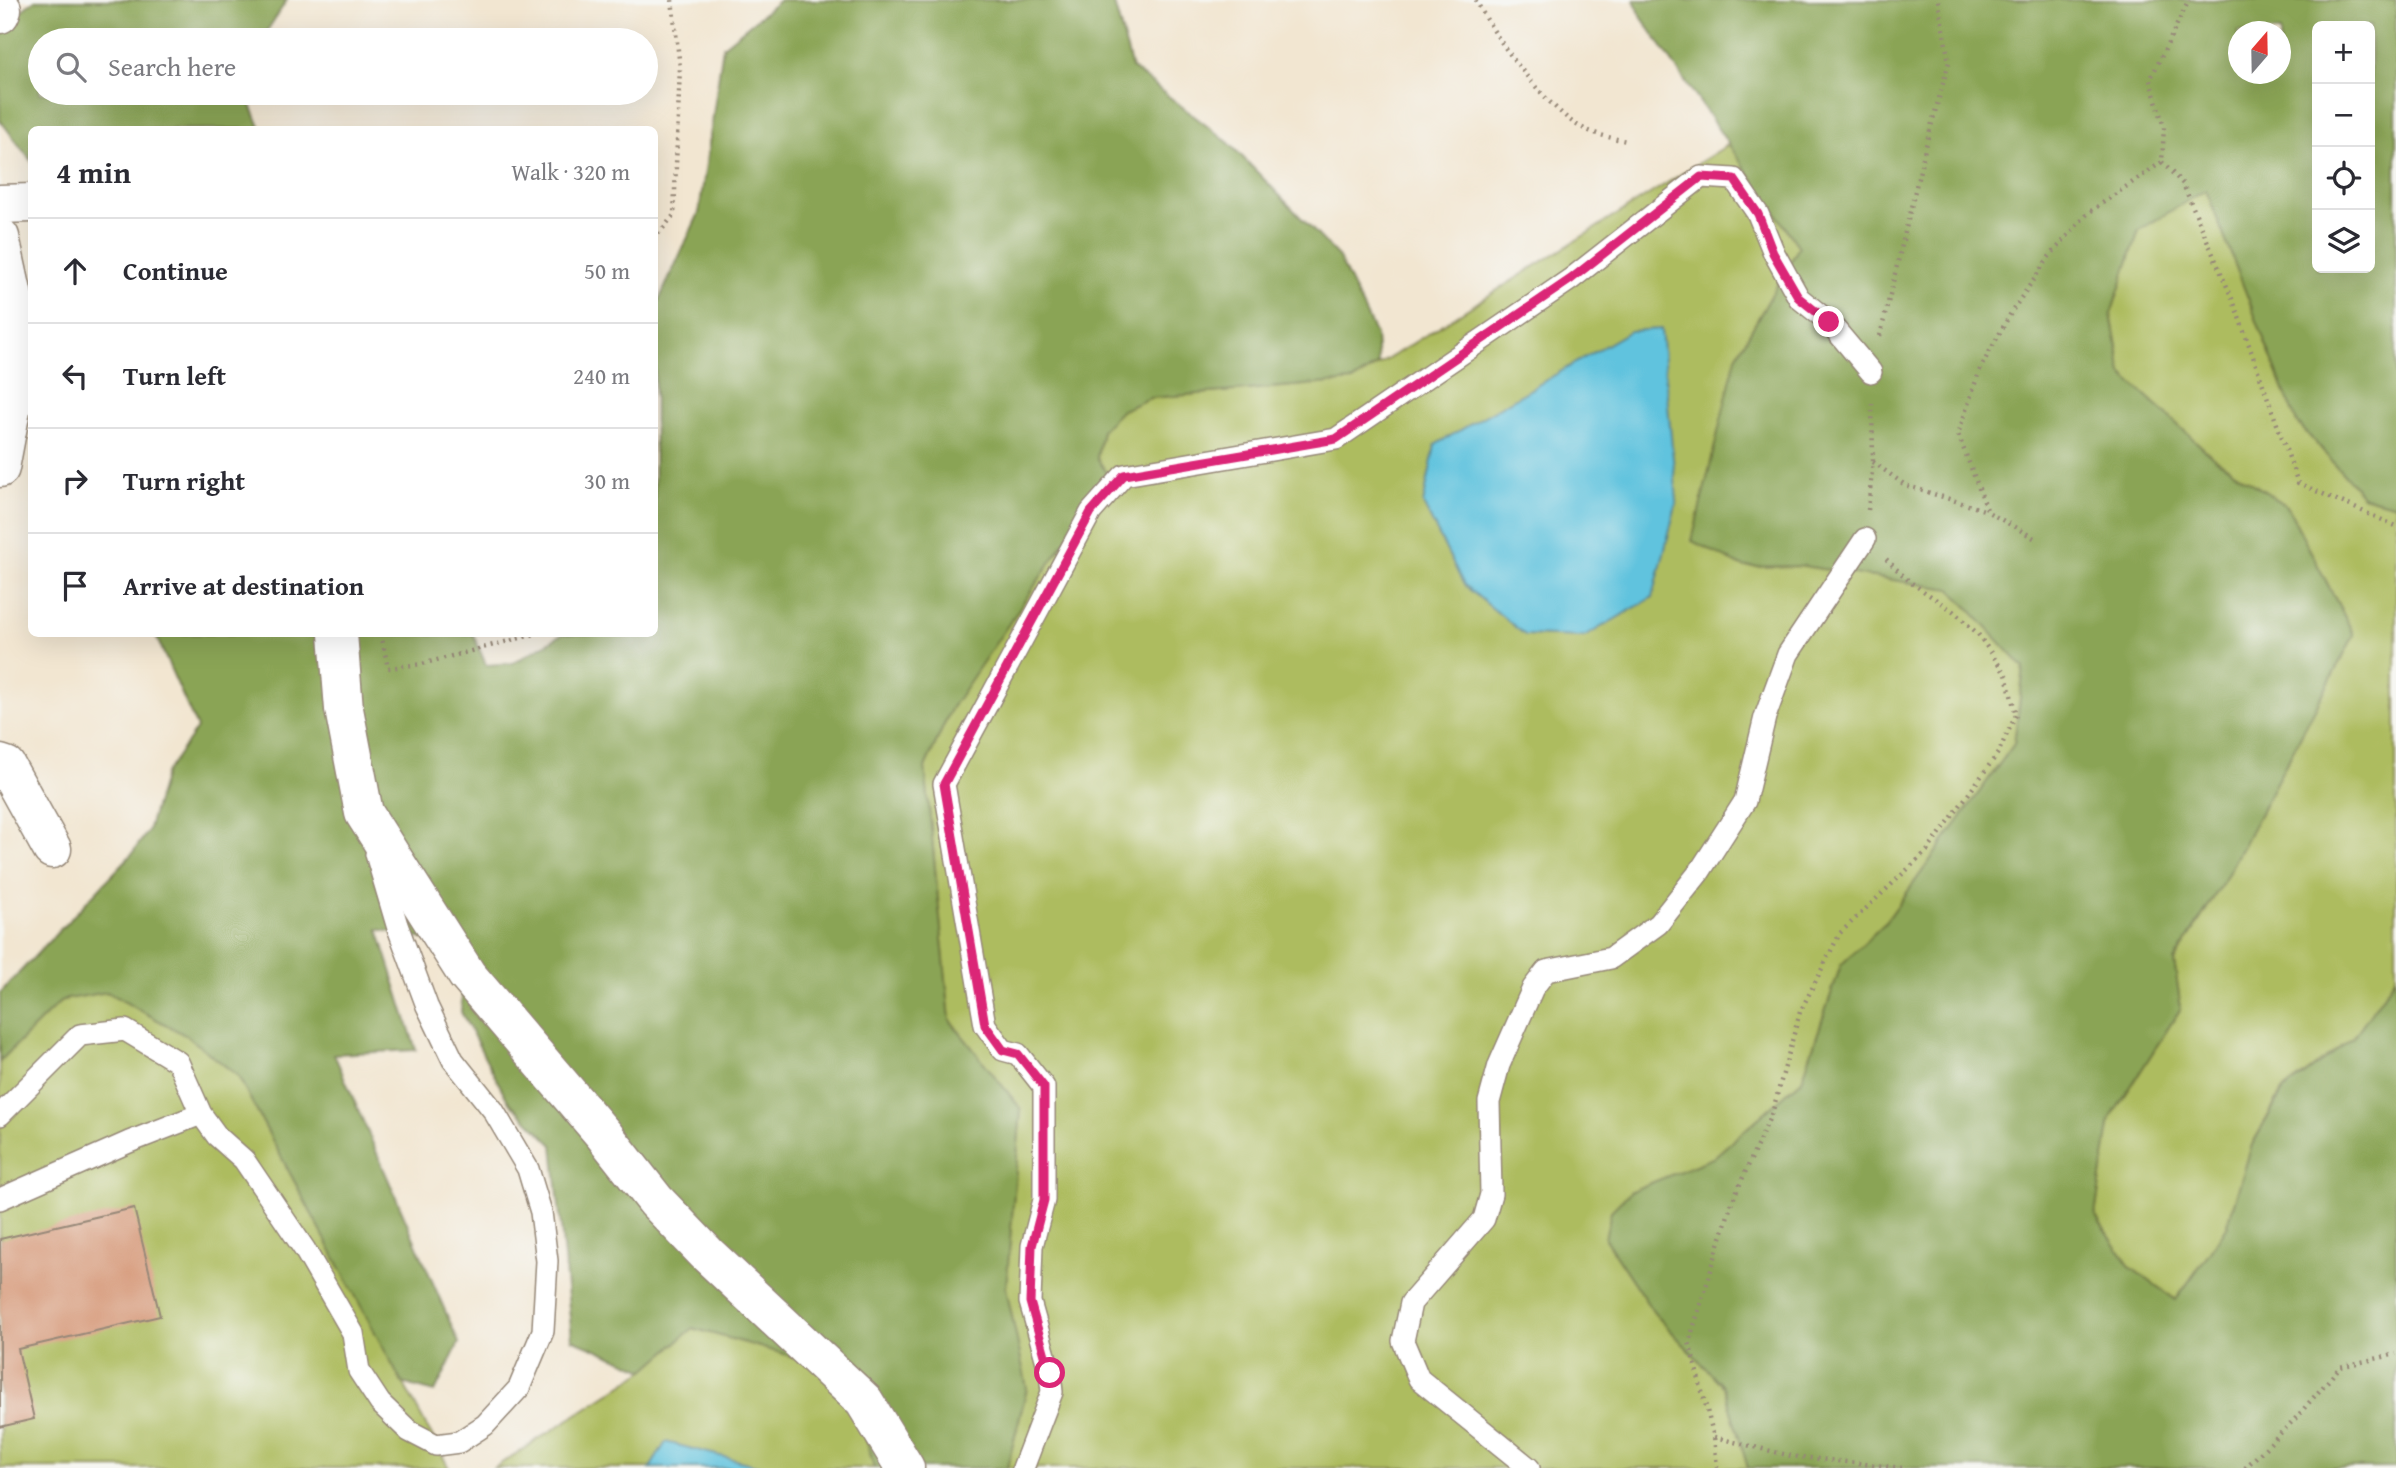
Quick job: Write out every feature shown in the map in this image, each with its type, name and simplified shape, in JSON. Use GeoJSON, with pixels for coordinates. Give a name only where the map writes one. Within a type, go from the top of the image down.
{"type":"FeatureCollection","features":[{"type":"Feature","properties":{"kind":"street"},"geometry":{"type":"LineString","coordinates":[[0,204],[28,203]]}},
{"type":"Feature","properties":{"kind":"street"},"geometry":{"type":"LineString","coordinates":[[0,237],[14,301],[15,388],[0,468]]}},
{"type":"Feature","properties":{"kind":"street"},"geometry":{"type":"LineString","coordinates":[[338,637],[344,709],[364,813],[467,975],[604,1135],[656,1201],[707,1254],[864,1401],[905,1468]]}},
{"type":"Feature","properties":{"kind":"street"},"geometry":{"type":"LineString","coordinates":[[0,764],[6,766],[52,849]]}},
{"type":"Feature","properties":{"kind":"lane"},"geometry":{"type":"LineString","coordinates":[[1023,1468],[1052,1392],[1050,1373],[1030,1302],[1032,1246],[1044,1200],[1044,1087],[1018,1054],[1003,1050],[985,1025],[944,784],[1091,512],[1124,475],[1336,439],[1571,279],[1701,177],[1734,179],[1758,214],[1773,253],[1799,298],[1829,322],[1871,372]]}},
{"type":"Feature","properties":{"kind":"lane"},"geometry":{"type":"LineString","coordinates":[[1529,1468],[1419,1379],[1403,1341],[1411,1303],[1484,1219],[1490,1194],[1489,1102],[1499,1065],[1533,988],[1546,971],[1611,958],[1658,924],[1700,870],[1745,802],[1765,717],[1788,654],[1865,539]]}},
{"type":"Feature","properties":{"kind":"lane"},"geometry":{"type":"LineString","coordinates":[[0,1115],[80,1035],[125,1030],[178,1062],[201,1114],[217,1136],[244,1160],[305,1250],[353,1332],[359,1371],[380,1403],[409,1431],[436,1445],[459,1442],[485,1424],[519,1388],[543,1331],[547,1261],[541,1212],[528,1169],[493,1110],[453,1059],[428,1006],[397,926],[364,813]]}},
{"type":"Feature","properties":{"kind":"lane"},"geometry":{"type":"LineString","coordinates":[[0,1199],[129,1142],[201,1114]]}},
{"type":"Feature","properties":{"kind":"path"},"geometry":{"type":"LineString","coordinates":[[658,234],[674,215],[680,67],[672,0]]}},
{"type":"Feature","properties":{"kind":"path"},"geometry":{"type":"LineString","coordinates":[[1476,0],[1488,24],[1535,85],[1568,119],[1601,136],[1627,141]]}},
{"type":"Feature","properties":{"kind":"path"},"geometry":{"type":"LineString","coordinates":[[1717,1468],[1714,1437],[1689,1342],[1732,1202],[1773,1110],[1800,1012],[1840,933],[1928,850],[1998,753],[2016,715],[2007,675],[1978,634],[1953,611],[1910,582],[1865,539],[1873,462],[1871,372],[1949,62],[1938,0]]}},
{"type":"Feature","properties":{"kind":"path"},"geometry":{"type":"LineString","coordinates":[[2189,0],[2150,80],[2164,127],[2162,162],[2183,184],[2234,303],[2298,483],[2396,526]]}},
{"type":"Feature","properties":{"kind":"path"},"geometry":{"type":"LineString","coordinates":[[1988,512],[1958,434],[1980,369],[2012,311],[2049,257],[2088,213],[2162,162]]}},
{"type":"Feature","properties":{"kind":"path"},"geometry":{"type":"LineString","coordinates":[[1873,462],[1905,485],[1988,512],[2034,538]]}},
{"type":"Feature","properties":{"kind":"path"},"geometry":{"type":"LineString","coordinates":[[383,637],[388,668],[422,664],[524,637]]}},
{"type":"Feature","properties":{"kind":"path"},"geometry":{"type":"LineString","coordinates":[[2245,1468],[2294,1420],[2340,1367],[2396,1354]]}},
{"type":"Feature","properties":{"kind":"path"},"geometry":{"type":"LineString","coordinates":[[1714,1437],[1791,1457],[1902,1468]]}},
{"type":"Feature","properties":{"kind":"green space"},"geometry":{"type":"Polygon","coordinates":[[[35,0],[287,0],[269,28],[28,28],[28,105],[251,105],[260,126],[28,126],[28,157],[0,120],[0,27],[35,0]]]}},
{"type":"Feature","properties":{"kind":"green space"},"geometry":{"type":"Polygon","coordinates":[[[780,0],[1113,0],[1132,68],[1229,143],[1338,256],[1376,335],[1378,364],[1353,381],[1150,398],[1122,410],[1102,430],[1097,458],[1109,476],[951,709],[925,767],[950,1020],[1021,1109],[1006,1288],[1027,1388],[1007,1468],[874,1468],[861,1417],[834,1368],[693,1328],[645,1370],[572,1339],[553,1145],[508,1101],[461,1012],[465,948],[378,929],[416,1050],[334,1054],[459,1343],[435,1392],[402,1383],[238,1076],[187,1036],[107,992],[62,1000],[0,1061],[0,993],[131,855],[148,831],[165,774],[197,728],[156,637],[474,637],[486,665],[513,663],[558,637],[658,637],[658,302],[699,213],[723,46],[780,0]]]}},
{"type":"Feature","properties":{"kind":"green space"},"geometry":{"type":"Polygon","coordinates":[[[1634,0],[2396,0],[2396,505],[2363,496],[2296,421],[2206,190],[2139,230],[2111,314],[2122,374],[2214,458],[2287,506],[2354,635],[2225,879],[2174,961],[2181,1008],[2110,1119],[2095,1215],[2130,1267],[2176,1300],[2227,1227],[2252,1145],[2283,1091],[2353,1038],[2396,977],[2396,1468],[1748,1468],[1724,1387],[1654,1313],[1605,1239],[1611,1211],[1631,1191],[1713,1158],[1802,1080],[1841,965],[1885,923],[2014,744],[2024,668],[1951,589],[1803,566],[1744,567],[1692,541],[1736,357],[1799,247],[1642,18],[1634,0]]]}},
{"type":"Feature","properties":{"kind":"green space"},"geometry":{"type":"Polygon","coordinates":[[[1729,144],[1799,247],[1736,357],[1744,567],[1803,566],[1951,589],[2024,667],[2014,744],[1885,923],[1841,965],[1802,1080],[1713,1158],[1631,1191],[1605,1239],[1654,1313],[1724,1387],[1748,1468],[1007,1468],[1027,1389],[1006,1288],[1021,1109],[950,1020],[925,767],[951,709],[1097,458],[1102,430],[1122,410],[1150,398],[1353,381],[1729,144]]]}},
{"type":"Feature","properties":{"kind":"green space"},"geometry":{"type":"Polygon","coordinates":[[[2206,190],[2296,421],[2363,496],[2396,505],[2396,977],[2353,1038],[2282,1091],[2252,1145],[2227,1227],[2176,1300],[2130,1267],[2095,1215],[2110,1119],[2181,1008],[2174,962],[2225,879],[2354,635],[2287,506],[2214,458],[2122,374],[2111,314],[2139,230],[2206,190]]]}},
{"type":"Feature","properties":{"kind":"green space"},"geometry":{"type":"Polygon","coordinates":[[[107,992],[187,1036],[238,1076],[449,1468],[0,1468],[0,1061],[62,1000],[107,992]]]}},
{"type":"Feature","properties":{"kind":"green space"},"geometry":{"type":"Polygon","coordinates":[[[692,1328],[834,1368],[861,1417],[874,1468],[494,1468],[645,1370],[692,1328]]]}},
{"type":"Feature","properties":{"kind":"water"},"geometry":{"type":"Polygon","coordinates":[[[1661,329],[1677,501],[1653,597],[1584,637],[1525,635],[1464,585],[1423,504],[1435,445],[1630,331],[1661,329]]]}},
{"type":"Feature","properties":{"kind":"water"},"geometry":{"type":"Polygon","coordinates":[[[666,1442],[767,1468],[650,1468],[666,1442]]]}},
{"type":"Feature","properties":{"kind":"building"},"geometry":{"type":"Polygon","coordinates":[[[134,1208],[160,1316],[18,1349],[34,1419],[0,1427],[0,1239],[134,1208]]]}},
{"type":"Feature","properties":{"kind":"route"},"geometry":{"type":"LineString","coordinates":[[1050,1373],[1030,1302],[1032,1246],[1044,1200],[1044,1087],[1018,1054],[1003,1050],[985,1025],[944,784],[1091,512],[1124,475],[1336,439],[1571,279],[1701,177],[1734,179],[1758,214],[1773,253],[1799,298],[1829,322]]}}]}
